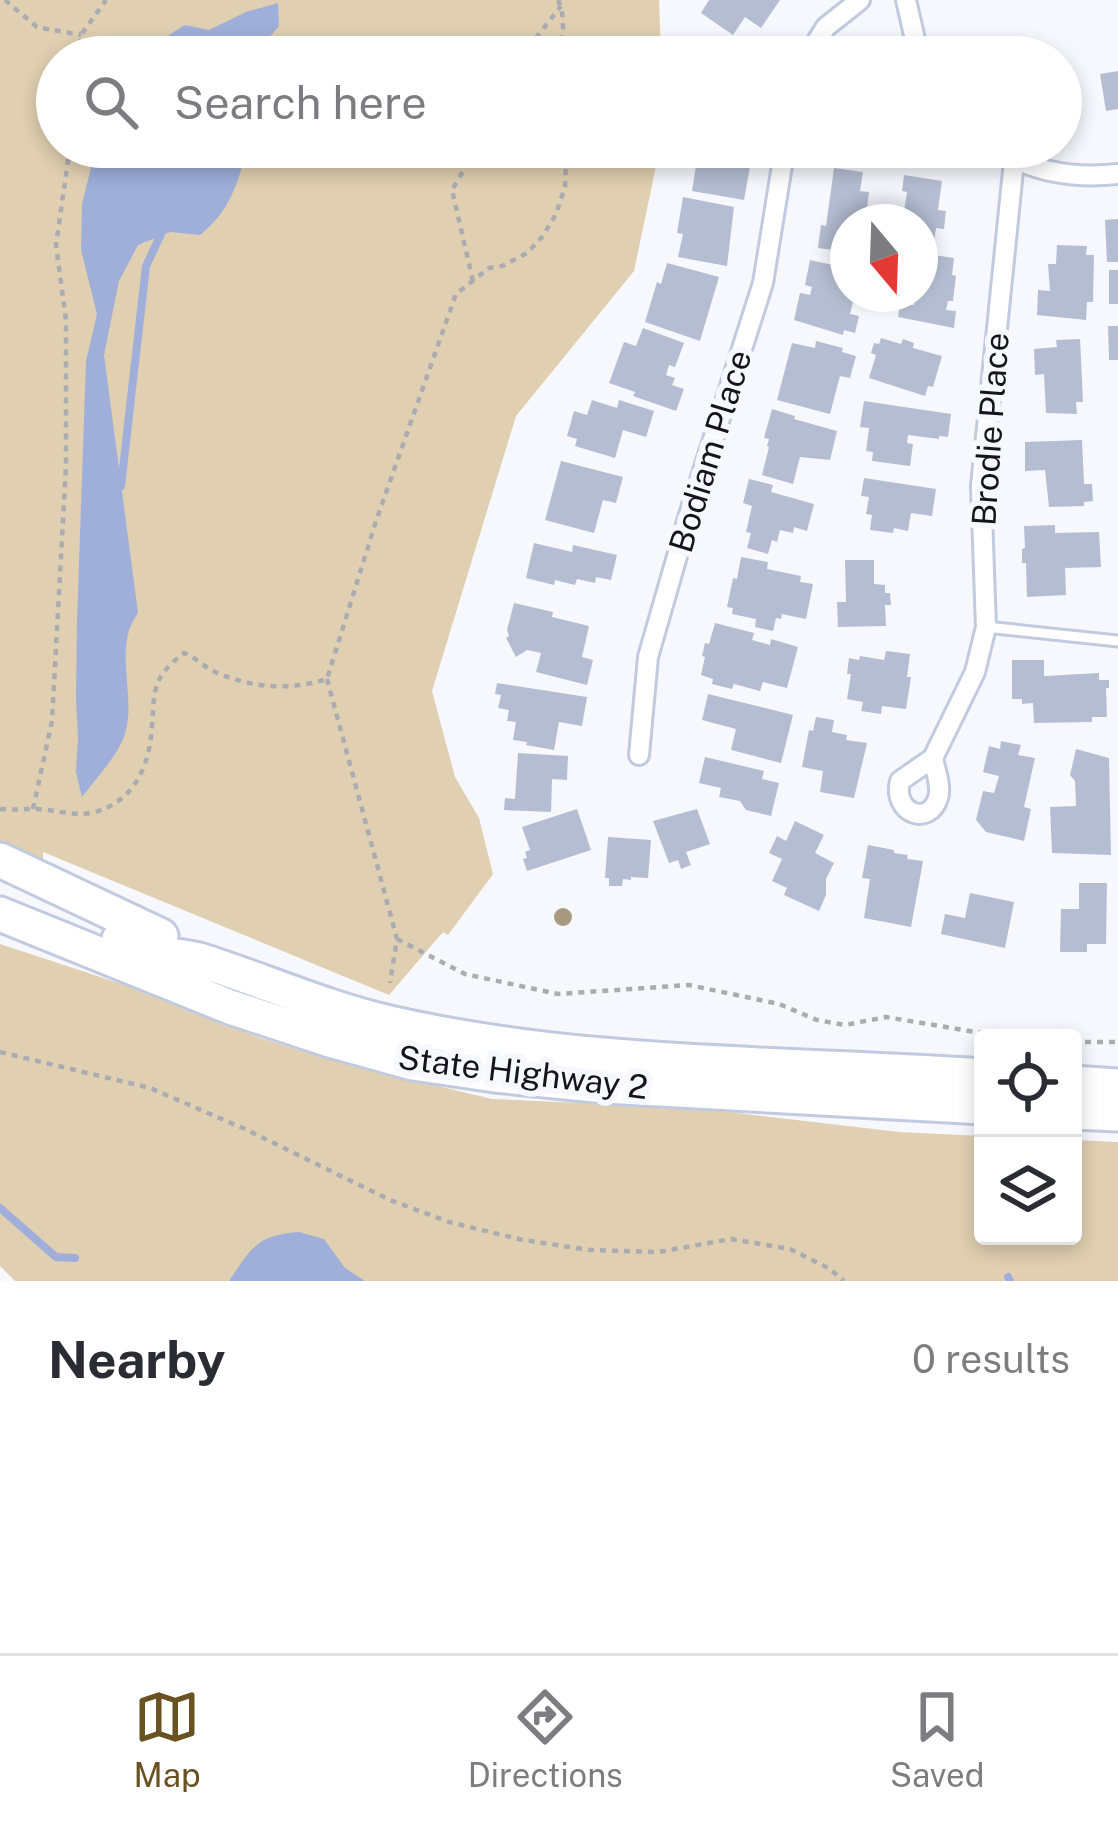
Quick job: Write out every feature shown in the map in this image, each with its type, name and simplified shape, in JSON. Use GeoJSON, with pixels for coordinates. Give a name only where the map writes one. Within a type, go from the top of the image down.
{"type":"FeatureCollection","features":[{"type":"Feature","properties":{"kind":"highway"},"geometry":{"type":"LineString","coordinates":[[0,860],[169,939],[194,958]]}},
{"type":"Feature","properties":{"kind":"highway"},"geometry":{"type":"LineString","coordinates":[[4,910],[151,952],[194,958]]}},
{"type":"Feature","properties":{"kind":"highway","name":"State Highway 2"},"geometry":{"type":"LineString","coordinates":[[4,910],[230,1007],[413,1063],[605,1086],[974,1106]]}},
{"type":"Feature","properties":{"kind":"highway","name":"State Highway 2"},"geometry":{"type":"LineString","coordinates":[[194,958],[318,1004],[477,1039],[620,1055],[974,1075]]}},
{"type":"Feature","properties":{"kind":"highway"},"geometry":{"type":"LineString","coordinates":[[1082,1084],[1118,1086]]}},
{"type":"Feature","properties":{"kind":"highway"},"geometry":{"type":"LineString","coordinates":[[1082,1112],[1118,1114]]}},
{"type":"Feature","properties":{"kind":"street"},"geometry":{"type":"LineString","coordinates":[[820,36],[860,0]]}},
{"type":"Feature","properties":{"kind":"street"},"geometry":{"type":"LineString","coordinates":[[906,0],[915,36]]}},
{"type":"Feature","properties":{"kind":"street","name":"Bodiam Place"},"geometry":{"type":"LineString","coordinates":[[639,754],[648,657],[763,283],[782,168]]}},
{"type":"Feature","properties":{"kind":"street","name":"Brodie Place"},"geometry":{"type":"LineString","coordinates":[[933,758],[975,672],[986,627],[981,486],[1013,168]]}},
{"type":"Feature","properties":{"kind":"street"},"geometry":{"type":"LineString","coordinates":[[1042,168],[1074,176],[1118,174]]}},
{"type":"Feature","properties":{"kind":"lane"},"geometry":{"type":"LineString","coordinates":[[986,627],[1118,641]]}},
{"type":"Feature","properties":{"kind":"path"},"geometry":{"type":"LineString","coordinates":[[5,0],[37,27],[81,35],[106,0]]}},
{"type":"Feature","properties":{"kind":"path"},"geometry":{"type":"LineString","coordinates":[[536,36],[560,3]]}},
{"type":"Feature","properties":{"kind":"path"},"geometry":{"type":"LineString","coordinates":[[560,3],[563,36]]}},
{"type":"Feature","properties":{"kind":"path"},"geometry":{"type":"LineString","coordinates":[[33,809],[52,721],[67,466],[66,320],[56,245],[67,168]]}},
{"type":"Feature","properties":{"kind":"path"},"geometry":{"type":"LineString","coordinates":[[465,168],[452,190],[473,280]]}},
{"type":"Feature","properties":{"kind":"path"},"geometry":{"type":"LineString","coordinates":[[390,982],[397,939],[327,679],[376,521],[456,293],[489,268],[527,253],[543,236],[556,214],[566,168]]}},
{"type":"Feature","properties":{"kind":"path"},"geometry":{"type":"LineString","coordinates":[[0,808],[91,813],[138,783],[150,746],[160,673],[184,653],[213,672],[269,688],[327,679]]}},
{"type":"Feature","properties":{"kind":"path"},"geometry":{"type":"LineString","coordinates":[[397,939],[465,974],[558,994],[689,986],[779,1004],[817,1020],[845,1025],[886,1017],[974,1030]]}},
{"type":"Feature","properties":{"kind":"path"},"geometry":{"type":"LineString","coordinates":[[1082,1042],[1118,1042]]}},
{"type":"Feature","properties":{"kind":"path"},"geometry":{"type":"LineString","coordinates":[[0,1052],[150,1088],[390,1200],[449,1222],[590,1250],[658,1252],[731,1239],[790,1249],[844,1281]]}},
{"type":"Feature","properties":{"kind":"shaded area"},"geometry":{"type":"Polygon","coordinates":[[[0,0],[659,0],[660,36],[36,36],[36,168],[656,168],[634,271],[516,416],[432,691],[455,777],[479,818],[493,874],[448,935],[443,932],[389,995],[43,852],[43,863],[0,844],[0,0]]]}},
{"type":"Feature","properties":{"kind":"shaded area"},"geometry":{"type":"Polygon","coordinates":[[[0,944],[152,994],[260,1038],[492,1099],[694,1108],[899,1132],[974,1136],[974,1245],[1082,1245],[1082,1140],[1118,1142],[1118,1281],[15,1281],[0,1266],[0,944]]]}},
{"type":"Feature","properties":{"kind":"water"},"geometry":{"type":"Polygon","coordinates":[[[278,3],[279,26],[271,36],[167,36],[185,25],[209,30],[278,3]]]}},
{"type":"Feature","properties":{"kind":"water"},"geometry":{"type":"Polygon","coordinates":[[[91,168],[242,168],[232,196],[211,226],[200,235],[170,232],[138,245],[119,281],[104,355],[138,613],[127,641],[125,734],[82,797],[76,772],[77,621],[86,361],[97,314],[81,250],[82,204],[91,168]]]}},
{"type":"Feature","properties":{"kind":"water"},"geometry":{"type":"Polygon","coordinates":[[[299,1232],[324,1239],[345,1268],[365,1281],[229,1281],[256,1245],[273,1236],[299,1232]]]}},
{"type":"Feature","properties":{"kind":"building"},"geometry":{"type":"Polygon","coordinates":[[[709,0],[780,0],[761,28],[745,17],[733,35],[701,13],[709,0]]]}},
{"type":"Feature","properties":{"kind":"building"},"geometry":{"type":"Polygon","coordinates":[[[1118,71],[1118,109],[1106,111],[1100,74],[1118,71]]]}},
{"type":"Feature","properties":{"kind":"building"},"geometry":{"type":"Polygon","coordinates":[[[696,168],[750,168],[744,200],[692,191],[696,168]]]}},
{"type":"Feature","properties":{"kind":"building"},"geometry":{"type":"Polygon","coordinates":[[[834,168],[863,172],[860,191],[869,192],[867,204],[830,204],[830,250],[818,248],[821,225],[826,226],[834,168]]]}},
{"type":"Feature","properties":{"kind":"building"},"geometry":{"type":"Polygon","coordinates":[[[904,175],[942,181],[938,210],[938,204],[905,204],[907,192],[902,191],[904,175]]]}},
{"type":"Feature","properties":{"kind":"building"},"geometry":{"type":"Polygon","coordinates":[[[683,197],[734,207],[727,266],[678,257],[683,197]]]}},
{"type":"Feature","properties":{"kind":"building"},"geometry":{"type":"Polygon","coordinates":[[[938,210],[946,211],[944,229],[938,228],[938,210]]]}},
{"type":"Feature","properties":{"kind":"building"},"geometry":{"type":"Polygon","coordinates":[[[1118,219],[1118,262],[1107,262],[1105,220],[1118,219]]]}},
{"type":"Feature","properties":{"kind":"building"},"geometry":{"type":"Polygon","coordinates":[[[1057,245],[1087,246],[1086,255],[1094,255],[1093,302],[1087,302],[1086,320],[1037,315],[1038,290],[1050,291],[1048,264],[1056,264],[1057,245]]]}},
{"type":"Feature","properties":{"kind":"building"},"geometry":{"type":"Polygon","coordinates":[[[938,256],[954,258],[953,301],[948,301],[946,310],[956,311],[954,328],[898,317],[899,312],[938,312],[938,256]]]}},
{"type":"Feature","properties":{"kind":"building"},"geometry":{"type":"Polygon","coordinates":[[[810,260],[830,264],[830,312],[859,316],[855,333],[844,330],[843,335],[794,320],[800,293],[810,295],[812,287],[805,285],[810,260]]]}},
{"type":"Feature","properties":{"kind":"building"},"geometry":{"type":"Polygon","coordinates":[[[667,263],[719,277],[700,341],[645,322],[667,263]]]}},
{"type":"Feature","properties":{"kind":"building"},"geometry":{"type":"Polygon","coordinates":[[[1109,270],[1118,270],[1118,304],[1109,304],[1109,270]]]}},
{"type":"Feature","properties":{"kind":"building"},"geometry":{"type":"Polygon","coordinates":[[[1108,326],[1118,326],[1118,360],[1109,360],[1108,326]]]}},
{"type":"Feature","properties":{"kind":"building"},"geometry":{"type":"Polygon","coordinates":[[[643,328],[684,343],[675,367],[669,365],[666,375],[675,378],[672,385],[684,389],[676,411],[609,383],[624,342],[636,346],[643,328]]]}},
{"type":"Feature","properties":{"kind":"building"},"geometry":{"type":"Polygon","coordinates":[[[881,338],[901,344],[903,339],[914,343],[913,348],[942,356],[933,387],[928,386],[925,396],[869,378],[876,355],[871,353],[874,343],[879,344],[881,338]]]}},
{"type":"Feature","properties":{"kind":"building"},"geometry":{"type":"Polygon","coordinates":[[[1080,339],[1083,402],[1076,402],[1077,414],[1046,413],[1044,374],[1035,375],[1034,349],[1057,347],[1056,340],[1080,339]]]}},
{"type":"Feature","properties":{"kind":"building"},"geometry":{"type":"Polygon","coordinates":[[[816,341],[856,356],[850,378],[840,376],[830,414],[777,400],[792,343],[815,348],[816,341]]]}},
{"type":"Feature","properties":{"kind":"building"},"geometry":{"type":"Polygon","coordinates":[[[592,400],[617,408],[619,400],[654,411],[646,437],[623,430],[615,458],[575,446],[577,439],[567,436],[574,411],[587,415],[592,400]]]}},
{"type":"Feature","properties":{"kind":"building"},"geometry":{"type":"Polygon","coordinates":[[[864,401],[951,414],[948,437],[908,435],[907,443],[913,444],[910,466],[872,461],[873,452],[866,451],[869,428],[860,427],[864,401]]]}},
{"type":"Feature","properties":{"kind":"building"},"geometry":{"type":"Polygon","coordinates":[[[772,409],[837,431],[830,460],[800,457],[793,484],[762,475],[772,409]]]}},
{"type":"Feature","properties":{"kind":"building"},"geometry":{"type":"Polygon","coordinates":[[[1082,440],[1084,484],[1092,484],[1093,501],[1084,506],[1049,507],[1045,470],[1025,471],[1025,442],[1082,440]]]}},
{"type":"Feature","properties":{"kind":"building"},"geometry":{"type":"Polygon","coordinates":[[[561,461],[623,477],[616,503],[603,500],[594,533],[545,520],[561,461]]]}},
{"type":"Feature","properties":{"kind":"building"},"geometry":{"type":"Polygon","coordinates":[[[864,478],[936,489],[932,516],[911,513],[908,531],[870,530],[869,497],[861,496],[864,478]]]}},
{"type":"Feature","properties":{"kind":"building"},"geometry":{"type":"Polygon","coordinates":[[[749,479],[773,485],[771,492],[814,504],[807,531],[780,530],[768,554],[747,548],[752,506],[743,503],[749,479]]]}},
{"type":"Feature","properties":{"kind":"building"},"geometry":{"type":"Polygon","coordinates":[[[1055,525],[1055,533],[1099,532],[1101,567],[1065,568],[1066,595],[1027,597],[1024,526],[1055,525]]]}},
{"type":"Feature","properties":{"kind":"building"},"geometry":{"type":"Polygon","coordinates":[[[534,543],[572,552],[573,545],[617,555],[611,580],[577,579],[575,585],[555,580],[554,585],[526,578],[534,543]]]}},
{"type":"Feature","properties":{"kind":"building"},"geometry":{"type":"Polygon","coordinates":[[[741,557],[768,562],[767,569],[801,576],[800,582],[813,584],[806,619],[782,614],[773,631],[755,627],[756,619],[732,614],[733,608],[727,607],[741,557]]]}},
{"type":"Feature","properties":{"kind":"building"},"geometry":{"type":"Polygon","coordinates":[[[845,560],[874,560],[874,584],[885,585],[885,593],[890,593],[886,626],[838,627],[837,602],[846,602],[845,560]]]}},
{"type":"Feature","properties":{"kind":"building"},"geometry":{"type":"Polygon","coordinates":[[[514,603],[589,626],[582,657],[593,660],[587,685],[536,672],[541,653],[527,650],[516,657],[506,638],[514,603]]]}},
{"type":"Feature","properties":{"kind":"building"},"geometry":{"type":"Polygon","coordinates":[[[715,623],[754,633],[752,640],[770,645],[771,639],[798,647],[787,688],[763,682],[760,691],[734,684],[732,689],[712,684],[713,679],[701,675],[705,643],[709,644],[715,623]]]}},
{"type":"Feature","properties":{"kind":"building"},"geometry":{"type":"Polygon","coordinates":[[[886,651],[910,654],[906,709],[882,706],[881,714],[861,711],[863,702],[847,699],[849,658],[884,660],[886,651]]]}},
{"type":"Feature","properties":{"kind":"building"},"geometry":{"type":"Polygon","coordinates":[[[1012,660],[1044,660],[1044,676],[1099,673],[1099,680],[1109,680],[1107,717],[1092,717],[1092,722],[1034,723],[1033,703],[1012,699],[1012,660]]]}},
{"type":"Feature","properties":{"kind":"building"},"geometry":{"type":"Polygon","coordinates":[[[497,683],[587,697],[582,726],[559,722],[554,750],[513,740],[516,722],[507,721],[509,710],[498,708],[497,683]]]}},
{"type":"Feature","properties":{"kind":"building"},"geometry":{"type":"Polygon","coordinates":[[[708,694],[793,715],[781,763],[731,750],[736,729],[702,720],[708,694]]]}},
{"type":"Feature","properties":{"kind":"building"},"geometry":{"type":"Polygon","coordinates":[[[816,717],[834,720],[832,732],[847,735],[846,740],[867,743],[854,798],[820,792],[823,771],[802,767],[816,717]]]}},
{"type":"Feature","properties":{"kind":"building"},"geometry":{"type":"Polygon","coordinates":[[[1001,741],[1021,745],[1018,755],[1035,758],[1024,807],[1031,809],[1024,841],[986,832],[976,820],[983,791],[994,793],[999,776],[983,772],[989,746],[1000,749],[1001,741]]]}},
{"type":"Feature","properties":{"kind":"building"},"geometry":{"type":"Polygon","coordinates":[[[1076,749],[1109,758],[1111,855],[1052,853],[1050,807],[1076,806],[1075,781],[1070,775],[1076,749]]]}},
{"type":"Feature","properties":{"kind":"building"},"geometry":{"type":"Polygon","coordinates":[[[518,753],[568,756],[567,780],[552,779],[551,812],[504,810],[505,798],[515,799],[518,753]]]}},
{"type":"Feature","properties":{"kind":"building"},"geometry":{"type":"Polygon","coordinates":[[[705,757],[764,771],[762,779],[779,783],[771,816],[746,810],[740,801],[719,797],[721,788],[699,783],[705,757]]]}},
{"type":"Feature","properties":{"kind":"building"},"geometry":{"type":"Polygon","coordinates":[[[577,809],[591,850],[527,871],[523,859],[530,850],[522,827],[577,809]]]}},
{"type":"Feature","properties":{"kind":"building"},"geometry":{"type":"Polygon","coordinates":[[[697,809],[710,844],[686,852],[691,865],[681,869],[678,860],[669,863],[653,821],[697,809]]]}},
{"type":"Feature","properties":{"kind":"building"},"geometry":{"type":"Polygon","coordinates":[[[795,821],[824,835],[815,853],[834,863],[819,911],[784,895],[787,888],[772,881],[782,859],[769,853],[777,836],[786,841],[795,821]]]}},
{"type":"Feature","properties":{"kind":"building"},"geometry":{"type":"Polygon","coordinates":[[[608,837],[651,840],[648,878],[631,877],[623,879],[622,886],[609,886],[605,878],[608,837]]]}},
{"type":"Feature","properties":{"kind":"building"},"geometry":{"type":"Polygon","coordinates":[[[868,845],[923,861],[911,927],[864,918],[870,879],[862,878],[868,845]]]}},
{"type":"Feature","properties":{"kind":"building"},"geometry":{"type":"Polygon","coordinates":[[[1079,883],[1107,883],[1106,944],[1087,944],[1087,952],[1060,952],[1061,909],[1079,909],[1079,883]]]}},
{"type":"Feature","properties":{"kind":"building"},"geometry":{"type":"Polygon","coordinates":[[[970,893],[1014,902],[1005,948],[941,934],[945,914],[965,918],[970,893]]]}},
{"type":"Feature","properties":{"kind":"waterway"},"geometry":{"type":"LineString","coordinates":[[121,486],[146,266],[163,230]]}},
{"type":"Feature","properties":{"kind":"waterway"},"geometry":{"type":"LineString","coordinates":[[0,1208],[56,1257],[75,1258]]}},
{"type":"Feature","properties":{"kind":"waterway"},"geometry":{"type":"LineString","coordinates":[[1008,1277],[1010,1281]]}}]}
